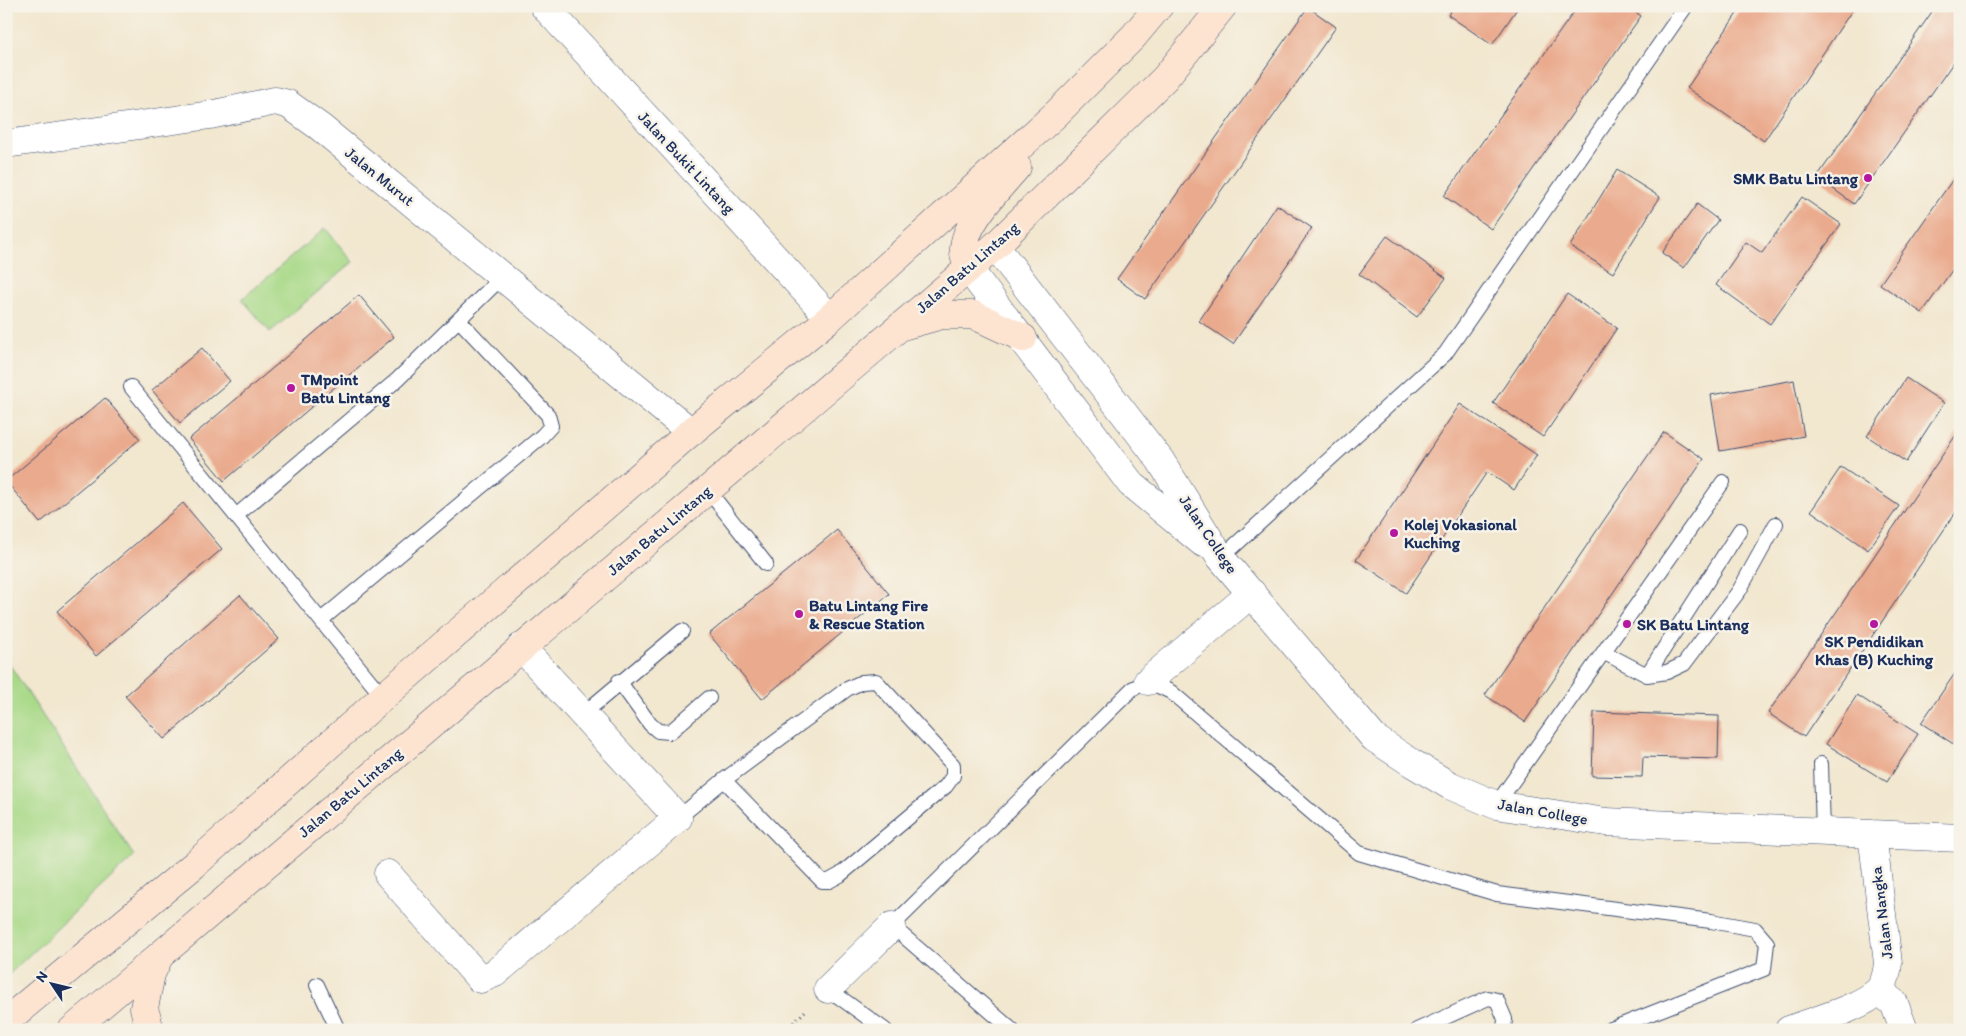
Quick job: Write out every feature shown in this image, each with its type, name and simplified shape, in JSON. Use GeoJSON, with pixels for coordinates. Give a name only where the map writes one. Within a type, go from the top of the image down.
{"type":"FeatureCollection","features":[{"type":"Feature","properties":{"kind":"main road"},"geometry":{"type":"LineString","coordinates":[[6,1021],[194,865],[383,697],[691,432],[830,318],[1056,114],[1133,37],[1159,6]]}},
{"type":"Feature","properties":{"kind":"main road","name":"Jalan Batu Lintang"},"geometry":{"type":"LineString","coordinates":[[72,1030],[995,246],[1165,78],[1223,6]]}},
{"type":"Feature","properties":{"kind":"main road"},"geometry":{"type":"LineString","coordinates":[[968,268],[964,252],[966,234],[979,214],[1042,138],[1056,114]]}},
{"type":"Feature","properties":{"kind":"main road"},"geometry":{"type":"LineString","coordinates":[[867,284],[938,244],[966,234],[979,234],[995,246]]}},
{"type":"Feature","properties":{"kind":"main road"},"geometry":{"type":"LineString","coordinates":[[898,327],[942,315],[974,315],[1023,338]]}},
{"type":"Feature","properties":{"kind":"main road"},"geometry":{"type":"LineString","coordinates":[[150,1030],[144,1008],[151,974],[160,954]]}},
{"type":"Feature","properties":{"kind":"street","name":"Jalan Bukit Lintang"},"geometry":{"type":"LineString","coordinates":[[544,6],[830,318]]}},
{"type":"Feature","properties":{"kind":"street","name":"Jalan Murut"},"geometry":{"type":"LineString","coordinates":[[6,144],[210,115],[275,101],[288,104],[320,127],[691,432]]}},
{"type":"Feature","properties":{"kind":"street","name":"Jalan College"},"geometry":{"type":"LineString","coordinates":[[995,246],[1160,460],[1221,558],[1374,738],[1449,785],[1496,805],[1606,822],[1960,838]]}},
{"type":"Feature","properties":{"kind":"street"},"geometry":{"type":"LineString","coordinates":[[968,268],[1023,338],[1131,484],[1221,558]]}},
{"type":"Feature","properties":{"kind":"street"},"geometry":{"type":"LineString","coordinates":[[1131,484],[1145,487],[1153,485],[1160,475],[1160,460]]}},
{"type":"Feature","properties":{"kind":"street"},"geometry":{"type":"LineString","coordinates":[[1148,681],[1252,593]]}},
{"type":"Feature","properties":{"kind":"street"},"geometry":{"type":"LineString","coordinates":[[388,874],[480,979],[495,973],[678,818],[521,647]]}},
{"type":"Feature","properties":{"kind":"street","name":"Jalan Nangka"},"geometry":{"type":"LineString","coordinates":[[1872,834],[1888,963],[1886,977],[1878,991]]}},
{"type":"Feature","properties":{"kind":"street"},"geometry":{"type":"LineString","coordinates":[[828,989],[892,926]]}},
{"type":"Feature","properties":{"kind":"street"},"geometry":{"type":"LineString","coordinates":[[1789,1030],[1862,1002],[1878,991],[1894,1003],[1904,1030]]}},
{"type":"Feature","properties":{"kind":"lane"},"geometry":{"type":"LineString","coordinates":[[1221,558],[1445,354],[1686,6]]}},
{"type":"Feature","properties":{"kind":"lane"},"geometry":{"type":"LineString","coordinates":[[237,514],[398,379],[503,276]]}},
{"type":"Feature","properties":{"kind":"lane"},"geometry":{"type":"LineString","coordinates":[[321,620],[423,537],[542,436],[550,426],[548,415],[459,320]]}},
{"type":"Feature","properties":{"kind":"lane"},"geometry":{"type":"LineString","coordinates":[[131,388],[237,514],[383,697]]}},
{"type":"Feature","properties":{"kind":"lane"},"geometry":{"type":"LineString","coordinates":[[1496,805],[1605,653],[1723,482]]}},
{"type":"Feature","properties":{"kind":"lane"},"geometry":{"type":"LineString","coordinates":[[707,489],[766,564]]}},
{"type":"Feature","properties":{"kind":"lane"},"geometry":{"type":"LineString","coordinates":[[1605,653],[1646,675],[1667,672],[1684,664],[1739,591],[1776,524]]}},
{"type":"Feature","properties":{"kind":"lane"},"geometry":{"type":"LineString","coordinates":[[1646,675],[1740,530]]}},
{"type":"Feature","properties":{"kind":"lane"},"geometry":{"type":"LineString","coordinates":[[582,714],[619,681],[682,631]]}},
{"type":"Feature","properties":{"kind":"lane"},"geometry":{"type":"LineString","coordinates":[[619,681],[650,724],[658,731],[670,732],[709,698]]}},
{"type":"Feature","properties":{"kind":"lane"},"geometry":{"type":"LineString","coordinates":[[678,818],[724,780],[847,689],[862,682],[876,681],[953,765],[953,776],[946,786],[840,875],[830,880],[822,881],[724,780]]}},
{"type":"Feature","properties":{"kind":"lane"},"geometry":{"type":"LineString","coordinates":[[1012,1030],[892,926],[1132,689],[1148,681],[1171,692],[1359,853],[1497,894],[1712,921],[1755,929],[1767,943],[1764,969],[1609,1030]]}},
{"type":"Feature","properties":{"kind":"lane"},"geometry":{"type":"LineString","coordinates":[[1821,764],[1823,832]]}},
{"type":"Feature","properties":{"kind":"lane"},"geometry":{"type":"LineString","coordinates":[[316,985],[338,1030]]}},
{"type":"Feature","properties":{"kind":"lane"},"geometry":{"type":"LineString","coordinates":[[828,989],[885,1030]]}},
{"type":"Feature","properties":{"kind":"lane"},"geometry":{"type":"LineString","coordinates":[[1417,1030],[1488,998],[1498,1000],[1505,1020],[1504,1030]]}},
{"type":"Feature","properties":{"kind":"green space"},"geometry":{"type":"Polygon","coordinates":[[[325,228],[353,262],[270,332],[242,299],[325,228]]]}},
{"type":"Feature","properties":{"kind":"green space"},"geometry":{"type":"Polygon","coordinates":[[[6,659],[134,856],[6,977],[6,659]]]}},
{"type":"Feature","properties":{"kind":"building"},"geometry":{"type":"Polygon","coordinates":[[[1454,6],[1519,6],[1492,45],[1448,15],[1454,6]]]}},
{"type":"Feature","properties":{"kind":"building"},"geometry":{"type":"Polygon","coordinates":[[[1578,6],[1627,6],[1641,16],[1491,229],[1444,196],[1578,6]]]}},
{"type":"Feature","properties":{"kind":"building"},"geometry":{"type":"Polygon","coordinates":[[[1742,6],[1855,6],[1764,141],[1687,88],[1742,6]]]}},
{"type":"Feature","properties":{"kind":"building"},"geometry":{"type":"Polygon","coordinates":[[[1936,6],[1960,6],[1960,53],[1854,204],[1817,177],[1936,6]]]}},
{"type":"Feature","properties":{"kind":"building"},"geometry":{"type":"Polygon","coordinates":[[[1308,7],[1336,27],[1145,299],[1117,279],[1308,7]]]}},
{"type":"Feature","properties":{"kind":"building"},"geometry":{"type":"Polygon","coordinates":[[[1960,169],[1960,259],[1922,313],[1880,284],[1960,169]]]}},
{"type":"Feature","properties":{"kind":"building"},"geometry":{"type":"Polygon","coordinates":[[[1617,170],[1660,197],[1613,273],[1570,246],[1617,170]]]}},
{"type":"Feature","properties":{"kind":"building"},"geometry":{"type":"Polygon","coordinates":[[[1802,197],[1841,224],[1770,324],[1716,285],[1746,242],[1762,253],[1802,197]]]}},
{"type":"Feature","properties":{"kind":"building"},"geometry":{"type":"Polygon","coordinates":[[[1697,204],[1718,220],[1684,268],[1662,253],[1697,204]]]}},
{"type":"Feature","properties":{"kind":"building"},"geometry":{"type":"Polygon","coordinates":[[[1277,205],[1312,228],[1233,344],[1199,321],[1277,205]]]}},
{"type":"Feature","properties":{"kind":"building"},"geometry":{"type":"Polygon","coordinates":[[[1387,236],[1446,278],[1417,317],[1359,274],[1387,236]]]}},
{"type":"Feature","properties":{"kind":"building"},"geometry":{"type":"Polygon","coordinates":[[[1567,294],[1617,328],[1543,437],[1493,403],[1567,294]]]}},
{"type":"Feature","properties":{"kind":"building","name":"TMpoint Batu Lintang"},"geometry":{"type":"Polygon","coordinates":[[[359,295],[394,337],[224,481],[189,439],[359,295]]]}},
{"type":"Feature","properties":{"kind":"building"},"geometry":{"type":"Polygon","coordinates":[[[202,348],[230,381],[180,423],[152,390],[202,348]]]}},
{"type":"Feature","properties":{"kind":"building"},"geometry":{"type":"Polygon","coordinates":[[[1906,378],[1944,403],[1906,462],[1867,436],[1906,378]]]}},
{"type":"Feature","properties":{"kind":"building"},"geometry":{"type":"Polygon","coordinates":[[[1794,380],[1804,436],[1720,451],[1711,395],[1794,380]]]}},
{"type":"Feature","properties":{"kind":"building"},"geometry":{"type":"Polygon","coordinates":[[[105,398],[140,439],[40,523],[6,481],[105,398]]]}},
{"type":"Feature","properties":{"kind":"building"},"geometry":{"type":"Polygon","coordinates":[[[1460,404],[1537,455],[1514,490],[1487,472],[1406,593],[1356,560],[1460,404]]]}},
{"type":"Feature","properties":{"kind":"building"},"geometry":{"type":"Polygon","coordinates":[[[1960,429],[1960,506],[1804,737],[1768,713],[1960,429]]]}},
{"type":"Feature","properties":{"kind":"building"},"geometry":{"type":"Polygon","coordinates":[[[1664,432],[1704,459],[1525,722],[1485,695],[1664,432]]]}},
{"type":"Feature","properties":{"kind":"building"},"geometry":{"type":"Polygon","coordinates":[[[1841,467],[1899,506],[1868,550],[1811,511],[1841,467]]]}},
{"type":"Feature","properties":{"kind":"building"},"geometry":{"type":"Polygon","coordinates":[[[183,503],[222,549],[96,656],[57,611],[183,503]]]}},
{"type":"Feature","properties":{"kind":"building","name":"Batu Lintang Fire & Rescue Station"},"geometry":{"type":"Polygon","coordinates":[[[837,530],[889,594],[762,699],[709,634],[837,530]]]}},
{"type":"Feature","properties":{"kind":"building"},"geometry":{"type":"Polygon","coordinates":[[[240,595],[279,639],[164,739],[125,696],[240,595]]]}},
{"type":"Feature","properties":{"kind":"building"},"geometry":{"type":"Polygon","coordinates":[[[1960,666],[1960,745],[1958,747],[1921,723],[1960,666]]]}},
{"type":"Feature","properties":{"kind":"building"},"geometry":{"type":"Polygon","coordinates":[[[1857,695],[1918,734],[1887,782],[1826,744],[1857,695]]]}},
{"type":"Feature","properties":{"kind":"building"},"geometry":{"type":"Polygon","coordinates":[[[1594,712],[1719,716],[1718,759],[1643,757],[1642,777],[1592,776],[1594,712]]]}},
{"type":"Feature","properties":{"kind":"place","name":"SMK Batu Lintang"},"geometry":{"type":"Point","coordinates":[1868,178]}},
{"type":"Feature","properties":{"kind":"place","name":"TMpoint Batu Lintang"},"geometry":{"type":"Point","coordinates":[291,388]}},
{"type":"Feature","properties":{"kind":"place","name":"Kolej Vokasional Kuching"},"geometry":{"type":"Point","coordinates":[1394,533]}},
{"type":"Feature","properties":{"kind":"place","name":"Batu Lintang Fire & Rescue Station"},"geometry":{"type":"Point","coordinates":[799,614]}},
{"type":"Feature","properties":{"kind":"place","name":"SK Batu Lintang"},"geometry":{"type":"Point","coordinates":[1627,624]}},
{"type":"Feature","properties":{"kind":"place","name":"SK Pendidikan Khas (B) Kuching"},"geometry":{"type":"Point","coordinates":[1874,624]}}]}
